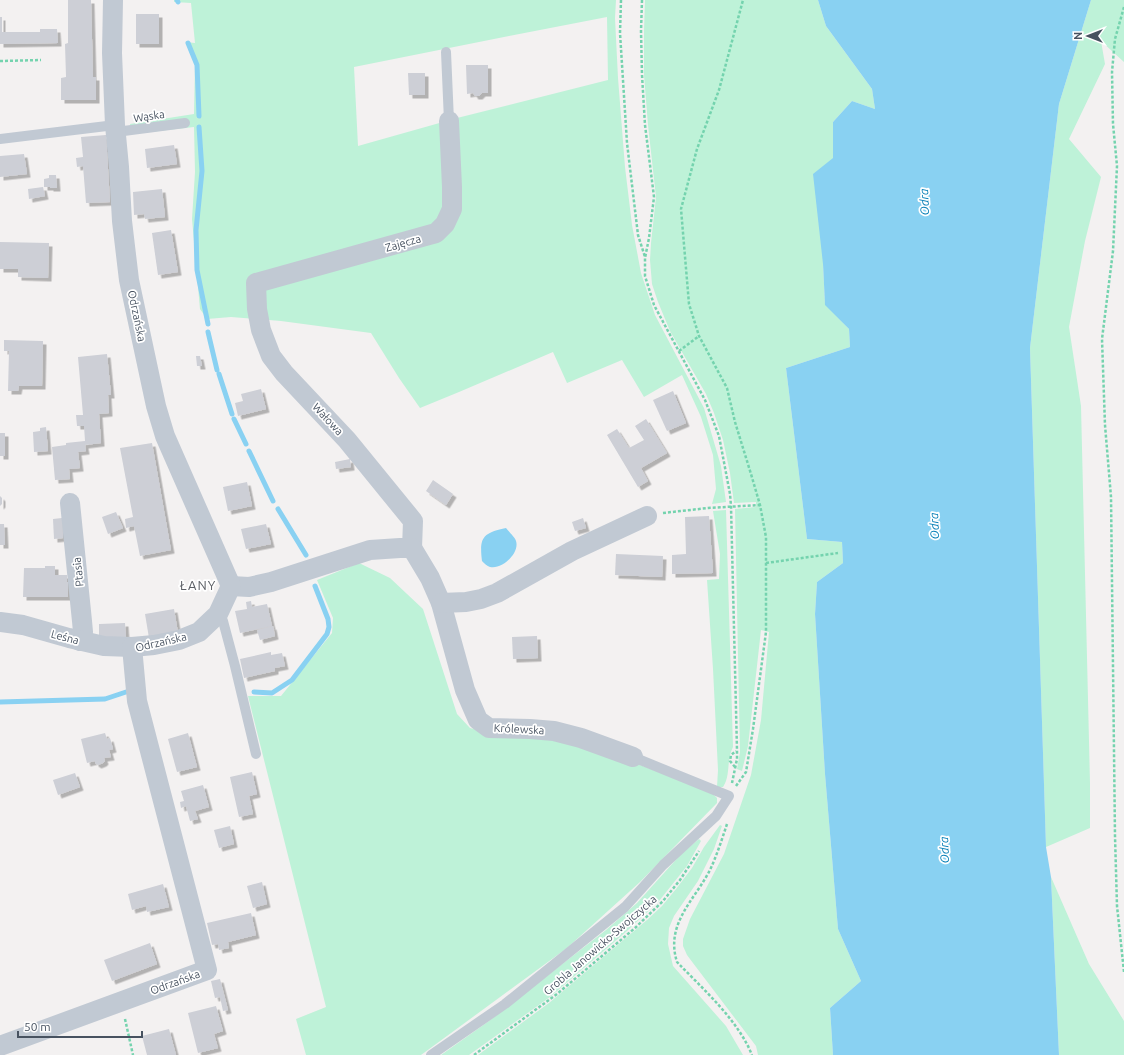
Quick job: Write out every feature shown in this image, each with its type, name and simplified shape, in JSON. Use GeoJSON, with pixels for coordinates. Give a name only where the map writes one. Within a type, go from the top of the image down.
{"type":"FeatureCollection","features":[{"type":"Feature","properties":{"kind":"street","name":"Odrzańska"},"geometry":{"type":"LineString","coordinates":[[0,1046],[207,970],[138,701],[132,647],[179,640],[198,632],[218,614],[231,586],[165,436],[156,406],[130,280],[122,221],[116,129],[112,53],[113,0]]}},
{"type":"Feature","properties":{"kind":"street","name":"Zajęcza"},"geometry":{"type":"LineString","coordinates":[[256,283],[436,233],[445,224],[452,209],[449,121]]}},
{"type":"Feature","properties":{"kind":"street","name":"Wałowa"},"geometry":{"type":"LineString","coordinates":[[256,283],[257,309],[261,330],[272,356],[284,374],[347,440],[413,521],[412,548]]}},
{"type":"Feature","properties":{"kind":"street","name":"Ptasia"},"geometry":{"type":"LineString","coordinates":[[70,503],[83,632],[80,641]]}},
{"type":"Feature","properties":{"kind":"street"},"geometry":{"type":"LineString","coordinates":[[441,603],[466,602],[498,593],[572,551],[647,516]]}},
{"type":"Feature","properties":{"kind":"street"},"geometry":{"type":"LineString","coordinates":[[231,586],[248,587],[271,582],[370,550],[412,548]]}},
{"type":"Feature","properties":{"kind":"street","name":"Królewska"},"geometry":{"type":"LineString","coordinates":[[412,548],[430,578],[441,603],[465,690],[478,720],[489,728],[554,731],[581,738],[633,756]]}},
{"type":"Feature","properties":{"kind":"street","name":"Leśna"},"geometry":{"type":"LineString","coordinates":[[0,622],[23,625],[104,646],[132,647]]}},
{"type":"Feature","properties":{"kind":"lane"},"geometry":{"type":"LineString","coordinates":[[446,52],[449,121]]}},
{"type":"Feature","properties":{"kind":"lane","name":"Wąska"},"geometry":{"type":"LineString","coordinates":[[0,139],[185,123]]}},
{"type":"Feature","properties":{"kind":"lane"},"geometry":{"type":"LineString","coordinates":[[218,614],[223,622],[235,666],[256,754]]}},
{"type":"Feature","properties":{"kind":"lane"},"geometry":{"type":"LineString","coordinates":[[431,1055],[505,1004],[625,907],[663,865],[716,816],[729,796],[633,756]]}},
{"type":"Feature","properties":{"kind":"path"},"geometry":{"type":"LineString","coordinates":[[621,0],[620,33],[627,143],[638,235],[645,258]]}},
{"type":"Feature","properties":{"kind":"path"},"geometry":{"type":"LineString","coordinates":[[642,0],[642,75],[645,125],[654,197],[645,258],[645,276],[654,305],[705,400],[718,436],[730,494],[737,759],[729,796]]}},
{"type":"Feature","properties":{"kind":"path"},"geometry":{"type":"LineString","coordinates":[[729,796],[746,772],[753,728],[766,632],[766,537],[760,505],[735,422],[727,388],[699,336],[689,304],[681,209],[697,149],[719,90],[742,0]]}},
{"type":"Feature","properties":{"kind":"path"},"geometry":{"type":"LineString","coordinates":[[1124,7],[1115,39],[1112,72],[1113,124],[1117,174],[1113,251],[1102,339],[1105,425],[1111,497],[1117,898],[1124,972]]}},
{"type":"Feature","properties":{"kind":"path"},"geometry":{"type":"LineString","coordinates":[[0,61],[41,60]]}},
{"type":"Feature","properties":{"kind":"path"},"geometry":{"type":"LineString","coordinates":[[679,351],[699,336]]}},
{"type":"Feature","properties":{"kind":"path"},"geometry":{"type":"LineString","coordinates":[[647,516],[731,506],[760,505]]}},
{"type":"Feature","properties":{"kind":"path"},"geometry":{"type":"LineString","coordinates":[[766,563],[838,553]]}},
{"type":"Feature","properties":{"kind":"path"},"geometry":{"type":"LineString","coordinates":[[735,767],[730,761],[731,756],[737,750]]}},
{"type":"Feature","properties":{"kind":"path"},"geometry":{"type":"LineString","coordinates":[[727,823],[710,871],[680,918],[674,936],[674,951],[677,962],[734,1024],[752,1055]]}},
{"type":"Feature","properties":{"kind":"path","name":"Grobla Janowicko-Swojczycka"},"geometry":{"type":"LineString","coordinates":[[474,1055],[557,994],[635,928],[663,901],[680,880],[701,848]]}},
{"type":"Feature","properties":{"kind":"path"},"geometry":{"type":"LineString","coordinates":[[121,1001],[133,1055]]}},
{"type":"Feature","properties":{"kind":"green space"},"geometry":{"type":"Polygon","coordinates":[[[174,0],[616,0],[615,18],[618,78],[625,167],[632,225],[641,273],[655,315],[704,408],[721,466],[726,502],[712,504],[716,489],[713,455],[701,417],[682,375],[644,397],[622,360],[567,383],[553,352],[420,408],[371,333],[281,321],[231,317],[207,319],[200,309],[192,219],[195,172],[194,127],[132,134],[130,124],[194,114],[195,65],[186,42],[195,43],[191,3],[174,2],[174,0]],[[607,17],[354,67],[358,146],[443,122],[443,212],[433,228],[445,232],[453,119],[608,80],[607,17]]]}},
{"type":"Feature","properties":{"kind":"green space"},"geometry":{"type":"Polygon","coordinates":[[[645,0],[818,0],[826,26],[872,89],[875,109],[852,101],[833,122],[833,158],[823,264],[825,304],[849,329],[850,347],[786,368],[807,539],[842,542],[843,563],[817,582],[815,614],[825,774],[838,929],[861,981],[830,1008],[833,1055],[758,1055],[756,1046],[687,955],[683,946],[683,939],[690,919],[724,854],[751,775],[761,720],[769,632],[761,630],[748,746],[742,771],[737,769],[740,752],[735,509],[756,507],[756,502],[734,503],[730,473],[723,440],[714,413],[706,394],[670,331],[652,284],[650,260],[656,197],[644,75],[645,0]]]}},
{"type":"Feature","properties":{"kind":"green space"},"geometry":{"type":"Polygon","coordinates":[[[1091,0],[1124,0],[1124,62],[1101,41],[1105,64],[1069,139],[1101,177],[1085,241],[1069,327],[1081,406],[1090,828],[1046,847],[1030,348],[1059,104],[1091,0]]]}},
{"type":"Feature","properties":{"kind":"green space"},"geometry":{"type":"Polygon","coordinates":[[[726,510],[733,747],[727,778],[723,787],[717,787],[718,770],[707,580],[719,579],[720,554],[713,511],[726,510]]]}},
{"type":"Feature","properties":{"kind":"green space"},"geometry":{"type":"Polygon","coordinates":[[[359,563],[390,578],[423,609],[457,714],[470,728],[485,732],[554,736],[627,760],[711,792],[717,798],[717,803],[640,882],[567,948],[421,1055],[306,1055],[296,1019],[326,1007],[248,696],[281,696],[332,633],[333,618],[317,580],[359,563]]]}},
{"type":"Feature","properties":{"kind":"green space"},"geometry":{"type":"Polygon","coordinates":[[[720,825],[722,826],[714,849],[698,881],[674,916],[669,928],[668,944],[673,966],[726,1026],[743,1055],[478,1055],[549,1003],[662,906],[692,868],[704,847],[720,825]]]}},
{"type":"Feature","properties":{"kind":"green space"},"geometry":{"type":"Polygon","coordinates":[[[699,839],[701,841],[687,866],[659,901],[627,931],[550,997],[469,1055],[441,1055],[489,1021],[606,930],[637,903],[682,853],[699,839]]]}},
{"type":"Feature","properties":{"kind":"green space"},"geometry":{"type":"Polygon","coordinates":[[[1051,877],[1089,964],[1124,1021],[1124,1055],[1059,1055],[1051,877]]]}},
{"type":"Feature","properties":{"kind":"water","name":"Odra"},"geometry":{"type":"Polygon","coordinates":[[[818,0],[1091,0],[1059,104],[1030,348],[1046,847],[1051,877],[1059,1055],[833,1055],[830,1008],[861,981],[838,929],[825,774],[815,614],[817,582],[843,563],[842,542],[807,539],[786,368],[850,347],[849,329],[825,305],[823,264],[813,174],[833,158],[833,122],[852,101],[875,109],[872,89],[826,26],[818,0]]]}},
{"type":"Feature","properties":{"kind":"water"},"geometry":{"type":"Polygon","coordinates":[[[506,528],[516,541],[517,546],[515,551],[505,563],[500,566],[489,567],[482,561],[482,541],[488,534],[506,528]]]}},
{"type":"Feature","properties":{"kind":"building"},"geometry":{"type":"Polygon","coordinates":[[[68,0],[91,0],[93,77],[96,77],[96,100],[61,100],[61,78],[66,77],[65,44],[68,43],[68,0]]]}},
{"type":"Feature","properties":{"kind":"building"},"geometry":{"type":"Polygon","coordinates":[[[136,14],[159,14],[159,44],[136,44],[136,14]]]}},
{"type":"Feature","properties":{"kind":"building"},"geometry":{"type":"Polygon","coordinates":[[[0,17],[2,17],[2,32],[40,32],[40,29],[57,29],[58,43],[0,44],[0,17]]]}},
{"type":"Feature","properties":{"kind":"building"},"geometry":{"type":"Polygon","coordinates":[[[466,65],[488,65],[488,93],[482,93],[479,96],[475,96],[473,93],[467,94],[466,65]]]}},
{"type":"Feature","properties":{"kind":"building"},"geometry":{"type":"Polygon","coordinates":[[[408,73],[425,73],[425,95],[409,95],[408,73]]]}},
{"type":"Feature","properties":{"kind":"building"},"geometry":{"type":"Polygon","coordinates":[[[106,135],[110,202],[86,203],[83,166],[77,167],[76,158],[83,157],[81,137],[106,135]]]}},
{"type":"Feature","properties":{"kind":"building"},"geometry":{"type":"Polygon","coordinates":[[[174,145],[177,164],[147,168],[145,149],[174,145]]]}},
{"type":"Feature","properties":{"kind":"building"},"geometry":{"type":"Polygon","coordinates":[[[24,154],[27,174],[0,177],[0,156],[24,154]]]}},
{"type":"Feature","properties":{"kind":"building"},"geometry":{"type":"Polygon","coordinates":[[[49,175],[56,175],[57,188],[44,187],[44,179],[49,178],[49,175]]]}},
{"type":"Feature","properties":{"kind":"building"},"geometry":{"type":"Polygon","coordinates":[[[43,187],[45,196],[29,199],[28,189],[43,187]]]}},
{"type":"Feature","properties":{"kind":"building"},"geometry":{"type":"Polygon","coordinates":[[[162,189],[165,217],[145,219],[144,214],[134,215],[133,192],[162,189]]]}},
{"type":"Feature","properties":{"kind":"building"},"geometry":{"type":"Polygon","coordinates":[[[171,230],[178,272],[158,275],[152,233],[171,230]]]}},
{"type":"Feature","properties":{"kind":"building"},"geometry":{"type":"Polygon","coordinates":[[[0,242],[49,243],[48,278],[18,277],[18,269],[0,269],[0,242]]]}},
{"type":"Feature","properties":{"kind":"building"},"geometry":{"type":"Polygon","coordinates":[[[4,340],[43,341],[42,386],[19,386],[18,391],[8,391],[9,351],[4,351],[4,340]]]}},
{"type":"Feature","properties":{"kind":"building"},"geometry":{"type":"Polygon","coordinates":[[[107,354],[111,395],[108,395],[109,413],[99,414],[101,443],[85,445],[86,451],[78,452],[80,468],[69,469],[70,479],[55,480],[52,447],[66,445],[66,443],[85,441],[84,426],[77,426],[76,415],[83,415],[78,357],[107,354]]]}},
{"type":"Feature","properties":{"kind":"building"},"geometry":{"type":"Polygon","coordinates":[[[196,356],[200,356],[202,366],[197,366],[196,356]]]}},
{"type":"Feature","properties":{"kind":"building"},"geometry":{"type":"Polygon","coordinates":[[[261,389],[266,409],[238,416],[235,403],[243,401],[241,394],[261,389]]]}},
{"type":"Feature","properties":{"kind":"building"},"geometry":{"type":"Polygon","coordinates":[[[673,391],[686,423],[667,431],[653,400],[673,391]]]}},
{"type":"Feature","properties":{"kind":"building"},"geometry":{"type":"Polygon","coordinates":[[[646,419],[667,453],[641,468],[648,481],[638,487],[607,435],[617,429],[629,448],[644,440],[635,426],[646,419]]]}},
{"type":"Feature","properties":{"kind":"building"},"geometry":{"type":"Polygon","coordinates":[[[46,427],[48,451],[34,452],[33,432],[40,431],[40,428],[46,427]]]}},
{"type":"Feature","properties":{"kind":"building"},"geometry":{"type":"Polygon","coordinates":[[[0,433],[5,433],[5,456],[0,456],[0,433]]]}},
{"type":"Feature","properties":{"kind":"building"},"geometry":{"type":"Polygon","coordinates":[[[152,443],[171,550],[140,556],[134,526],[126,528],[125,519],[133,517],[120,448],[152,443]]]}},
{"type":"Feature","properties":{"kind":"building"},"geometry":{"type":"Polygon","coordinates":[[[350,459],[351,467],[336,469],[335,462],[350,459]]]}},
{"type":"Feature","properties":{"kind":"building"},"geometry":{"type":"Polygon","coordinates":[[[433,480],[453,494],[446,505],[426,491],[433,480]]]}},
{"type":"Feature","properties":{"kind":"building"},"geometry":{"type":"Polygon","coordinates":[[[247,482],[252,506],[228,511],[223,487],[247,482]]]}},
{"type":"Feature","properties":{"kind":"building"},"geometry":{"type":"Polygon","coordinates":[[[0,496],[2,498],[2,504],[0,506],[0,496]]]}},
{"type":"Feature","properties":{"kind":"building"},"geometry":{"type":"Polygon","coordinates":[[[116,512],[123,528],[108,534],[102,517],[116,512]]]}},
{"type":"Feature","properties":{"kind":"building"},"geometry":{"type":"Polygon","coordinates":[[[709,516],[713,573],[672,574],[672,555],[686,554],[685,517],[709,516]]]}},
{"type":"Feature","properties":{"kind":"building"},"geometry":{"type":"Polygon","coordinates":[[[62,518],[63,538],[54,539],[53,519],[62,518]]]}},
{"type":"Feature","properties":{"kind":"building"},"geometry":{"type":"Polygon","coordinates":[[[583,518],[586,528],[575,531],[572,522],[583,518]]]}},
{"type":"Feature","properties":{"kind":"building"},"geometry":{"type":"Polygon","coordinates":[[[0,524],[4,524],[5,545],[0,545],[0,524]]]}},
{"type":"Feature","properties":{"kind":"building"},"geometry":{"type":"Polygon","coordinates":[[[266,524],[271,544],[246,549],[241,529],[266,524]]]}},
{"type":"Feature","properties":{"kind":"building"},"geometry":{"type":"Polygon","coordinates":[[[616,554],[663,556],[662,577],[615,575],[616,554]]]}},
{"type":"Feature","properties":{"kind":"building"},"geometry":{"type":"Polygon","coordinates":[[[45,566],[55,566],[55,575],[67,575],[68,597],[23,597],[24,568],[45,568],[45,566]]]}},
{"type":"Feature","properties":{"kind":"building"},"geometry":{"type":"Polygon","coordinates":[[[251,601],[252,607],[267,604],[272,626],[240,633],[235,611],[247,609],[246,602],[251,601]]]}},
{"type":"Feature","properties":{"kind":"building"},"geometry":{"type":"Polygon","coordinates":[[[174,609],[178,633],[149,638],[145,614],[174,609]]]}},
{"type":"Feature","properties":{"kind":"building"},"geometry":{"type":"Polygon","coordinates":[[[125,623],[126,638],[99,639],[99,624],[125,623]]]}},
{"type":"Feature","properties":{"kind":"building"},"geometry":{"type":"Polygon","coordinates":[[[273,626],[275,636],[260,640],[257,630],[273,626]]]}},
{"type":"Feature","properties":{"kind":"building"},"geometry":{"type":"Polygon","coordinates":[[[537,636],[538,658],[513,659],[512,637],[537,636]]]}},
{"type":"Feature","properties":{"kind":"building"},"geometry":{"type":"Polygon","coordinates":[[[271,652],[271,655],[282,653],[285,666],[275,668],[275,671],[244,678],[240,659],[271,652]]]}},
{"type":"Feature","properties":{"kind":"building"},"geometry":{"type":"Polygon","coordinates":[[[105,733],[107,739],[110,738],[113,749],[109,750],[111,757],[104,758],[105,761],[98,765],[95,761],[87,763],[81,739],[105,733]]]}},
{"type":"Feature","properties":{"kind":"building"},"geometry":{"type":"Polygon","coordinates":[[[188,733],[197,767],[177,772],[168,739],[188,733]]]}},
{"type":"Feature","properties":{"kind":"building"},"geometry":{"type":"Polygon","coordinates":[[[252,772],[257,794],[249,796],[253,814],[239,817],[230,777],[252,772]]]}},
{"type":"Feature","properties":{"kind":"building"},"geometry":{"type":"Polygon","coordinates":[[[75,773],[80,787],[58,795],[53,780],[75,773]]]}},
{"type":"Feature","properties":{"kind":"building"},"geometry":{"type":"Polygon","coordinates":[[[203,785],[209,807],[195,811],[198,819],[190,821],[186,806],[181,808],[180,802],[184,801],[181,791],[203,785]]]}},
{"type":"Feature","properties":{"kind":"building"},"geometry":{"type":"Polygon","coordinates":[[[230,826],[234,844],[219,848],[214,830],[230,826]]]}},
{"type":"Feature","properties":{"kind":"building"},"geometry":{"type":"Polygon","coordinates":[[[262,882],[267,904],[253,908],[247,886],[262,882]]]}},
{"type":"Feature","properties":{"kind":"building"},"geometry":{"type":"Polygon","coordinates":[[[163,884],[169,907],[147,912],[146,906],[132,910],[128,894],[163,884]]]}},
{"type":"Feature","properties":{"kind":"building"},"geometry":{"type":"Polygon","coordinates":[[[251,913],[256,935],[228,942],[229,948],[219,950],[218,944],[212,945],[207,923],[251,913]]]}},
{"type":"Feature","properties":{"kind":"building"},"geometry":{"type":"Polygon","coordinates":[[[150,943],[157,964],[112,981],[104,960],[150,943]]]}},
{"type":"Feature","properties":{"kind":"building"},"geometry":{"type":"Polygon","coordinates":[[[220,979],[228,1010],[223,1011],[220,997],[215,998],[211,981],[220,979]]]}},
{"type":"Feature","properties":{"kind":"building"},"geometry":{"type":"Polygon","coordinates":[[[216,1006],[223,1031],[214,1034],[218,1048],[198,1053],[188,1013],[216,1006]]]}},
{"type":"Feature","properties":{"kind":"building"},"geometry":{"type":"Polygon","coordinates":[[[169,1029],[176,1055],[147,1055],[142,1036],[169,1029]]]}},
{"type":"Feature","properties":{"kind":"waterway"},"geometry":{"type":"LineString","coordinates":[[188,43],[197,65],[199,116]]}},
{"type":"Feature","properties":{"kind":"waterway"},"geometry":{"type":"LineString","coordinates":[[199,127],[202,171],[196,230],[197,270],[208,324]]}},
{"type":"Feature","properties":{"kind":"waterway"},"geometry":{"type":"LineString","coordinates":[[208,332],[217,370]]}},
{"type":"Feature","properties":{"kind":"waterway"},"geometry":{"type":"LineString","coordinates":[[219,374],[232,414]]}},
{"type":"Feature","properties":{"kind":"waterway"},"geometry":{"type":"LineString","coordinates":[[234,419],[246,444]]}},
{"type":"Feature","properties":{"kind":"waterway"},"geometry":{"type":"LineString","coordinates":[[249,451],[273,501]]}},
{"type":"Feature","properties":{"kind":"waterway"},"geometry":{"type":"LineString","coordinates":[[278,509],[306,555]]}},
{"type":"Feature","properties":{"kind":"waterway"},"geometry":{"type":"LineString","coordinates":[[254,692],[272,693],[292,680],[327,634],[329,627],[328,619],[315,586]]}},
{"type":"Feature","properties":{"kind":"waterway"},"geometry":{"type":"LineString","coordinates":[[0,702],[105,699],[129,691]]}},
{"type":"Feature","properties":{"kind":"district","name":"ŁANY"},"geometry":{"type":"Point","coordinates":[198,585]}}]}
